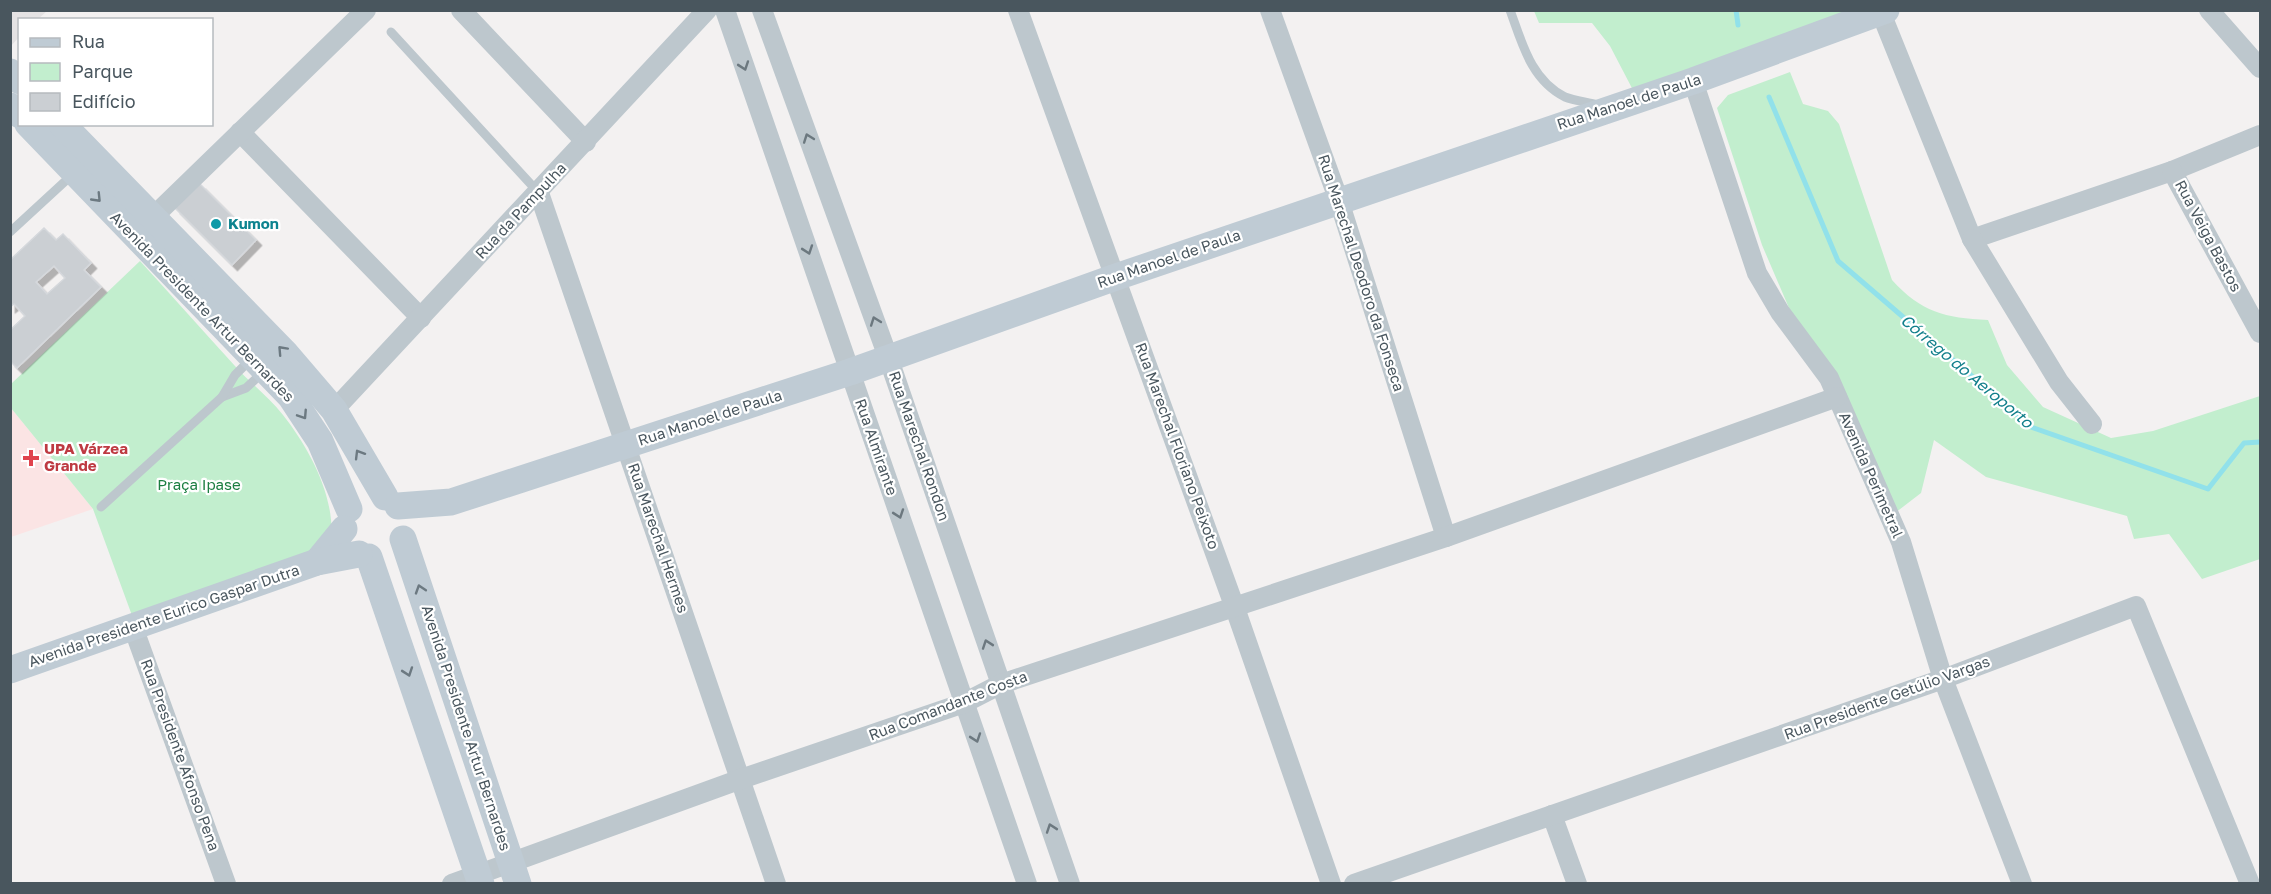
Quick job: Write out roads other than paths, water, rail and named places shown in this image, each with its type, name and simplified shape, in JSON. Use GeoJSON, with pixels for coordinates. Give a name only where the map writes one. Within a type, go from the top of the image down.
{"type":"FeatureCollection","features":[{"type":"Feature","properties":{"kind":"main road","name":"Rua Manoel de Paula"},"geometry":{"type":"LineString","coordinates":[[398,518],[850,372],[1116,277],[1694,81],[1883,12]]}},
{"type":"Feature","properties":{"kind":"main road","name":"Avenida Presidente Artur Bernardes"},"geometry":{"type":"LineString","coordinates":[[30,126],[291,397],[320,441],[346,519]]}},
{"type":"Feature","properties":{"kind":"main road","name":"Avenida Presidente Artur Bernardes"},"geometry":{"type":"LineString","coordinates":[[64,126],[286,354],[334,410],[398,518],[515,873]]}},
{"type":"Feature","properties":{"kind":"main road"},"geometry":{"type":"LineString","coordinates":[[364,555],[389,554],[398,518],[365,496],[346,519],[346,538],[364,555],[479,879]]}},
{"type":"Feature","properties":{"kind":"main road","name":"Avenida Presidente Eurico Gaspar Dutra"},"geometry":{"type":"LineString","coordinates":[[317,562],[346,519]]}},
{"type":"Feature","properties":{"kind":"main road","name":"Avenida Presidente Eurico Gaspar Dutra"},"geometry":{"type":"LineString","coordinates":[[10,670],[317,562],[364,555]]}},
{"type":"Feature","properties":{"kind":"street"},"geometry":{"type":"LineString","coordinates":[[153,217],[366,10]]}},
{"type":"Feature","properties":{"kind":"street"},"geometry":{"type":"LineString","coordinates":[[461,10],[586,142]]}},
{"type":"Feature","properties":{"kind":"street","name":"Rua da Pampulha"},"geometry":{"type":"LineString","coordinates":[[334,410],[539,193],[707,10]]}},
{"type":"Feature","properties":{"kind":"street","name":"Rua Almirante"},"geometry":{"type":"LineString","coordinates":[[725,10],[1027,884]]}},
{"type":"Feature","properties":{"kind":"street","name":"Rua Marechal Rondon"},"geometry":{"type":"LineString","coordinates":[[762,10],[888,357],[1070,884]]}},
{"type":"Feature","properties":{"kind":"street","name":"Rua Marechal Floriano Peixoto"},"geometry":{"type":"LineString","coordinates":[[1018,10],[1235,608],[1331,884]]}},
{"type":"Feature","properties":{"kind":"street","name":"Rua Marechal Deodoro da Fonseca"},"geometry":{"type":"LineString","coordinates":[[1270,10],[1339,201],[1446,537]]}},
{"type":"Feature","properties":{"kind":"street"},"geometry":{"type":"LineString","coordinates":[[2209,10],[2260,68]]}},
{"type":"Feature","properties":{"kind":"street"},"geometry":{"type":"LineString","coordinates":[[1883,12],[1972,239],[2059,382],[2092,424]]}},
{"type":"Feature","properties":{"kind":"street","name":"Avenida Perimetral"},"geometry":{"type":"LineString","coordinates":[[1694,81],[1757,273],[1780,312],[1829,378],[1901,542],[1943,679],[2022,884]]}},
{"type":"Feature","properties":{"kind":"street"},"geometry":{"type":"LineString","coordinates":[[240,132],[421,318]]}},
{"type":"Feature","properties":{"kind":"street"},"geometry":{"type":"LineString","coordinates":[[1972,239],[2172,171],[2260,135]]}},
{"type":"Feature","properties":{"kind":"street","name":"Rua Veiga Bastos"},"geometry":{"type":"LineString","coordinates":[[2172,171],[2260,333]]}},
{"type":"Feature","properties":{"kind":"street","name":"Rua Marechal Hermes"},"geometry":{"type":"LineString","coordinates":[[539,193],[776,884]]}},
{"type":"Feature","properties":{"kind":"street","name":"Rua Comandante Costa"},"geometry":{"type":"LineString","coordinates":[[452,884],[515,873],[741,779],[964,703],[1001,684],[1446,537],[1837,397]]}},
{"type":"Feature","properties":{"kind":"street","name":"Rua Presidente Getúlio Vargas"},"geometry":{"type":"LineString","coordinates":[[1354,884],[1943,679],[2136,606],[2250,884]]}},
{"type":"Feature","properties":{"kind":"street","name":"Rua Presidente Afonso Pena"},"geometry":{"type":"LineString","coordinates":[[133,627],[226,884]]}},
{"type":"Feature","properties":{"kind":"street"},"geometry":{"type":"LineString","coordinates":[[1552,815],[1577,884]]}},
{"type":"Feature","properties":{"kind":"lane"},"geometry":{"type":"LineString","coordinates":[[1510,10],[1529,62],[1544,81],[1566,97],[1609,108]]}},
{"type":"Feature","properties":{"kind":"lane"},"geometry":{"type":"LineString","coordinates":[[391,32],[539,193]]}},
{"type":"Feature","properties":{"kind":"lane"},"geometry":{"type":"LineString","coordinates":[[10,231],[74,173]]}},
{"type":"Feature","properties":{"kind":"lane"},"geometry":{"type":"LineString","coordinates":[[100,507],[222,397],[235,375],[259,364]]}},
{"type":"Feature","properties":{"kind":"lane"},"geometry":{"type":"LineString","coordinates":[[222,397],[246,388],[259,364]]}},
{"type":"Feature","properties":{"kind":"waterway","name":"Córrego do Aeroporto"},"geometry":{"type":"LineString","coordinates":[[1736,10],[1738,25]]}},
{"type":"Feature","properties":{"kind":"waterway","name":"Córrego do Aeroporto"},"geometry":{"type":"LineString","coordinates":[[1769,97],[1838,261],[2031,427],[2208,489],[2244,443],[2260,442]]}},
{"type":"Feature","properties":{"kind":"place","name":"Kumon"},"geometry":{"type":"Point","coordinates":[216,224]}},
{"type":"Feature","properties":{"kind":"place","name":"UPA Várzea Grande"},"geometry":{"type":"Point","coordinates":[31,458]}},
{"type":"Feature","properties":{"kind":"park label","name":"Praça Ipase"},"geometry":{"type":"Point","coordinates":[199,485]}}]}
